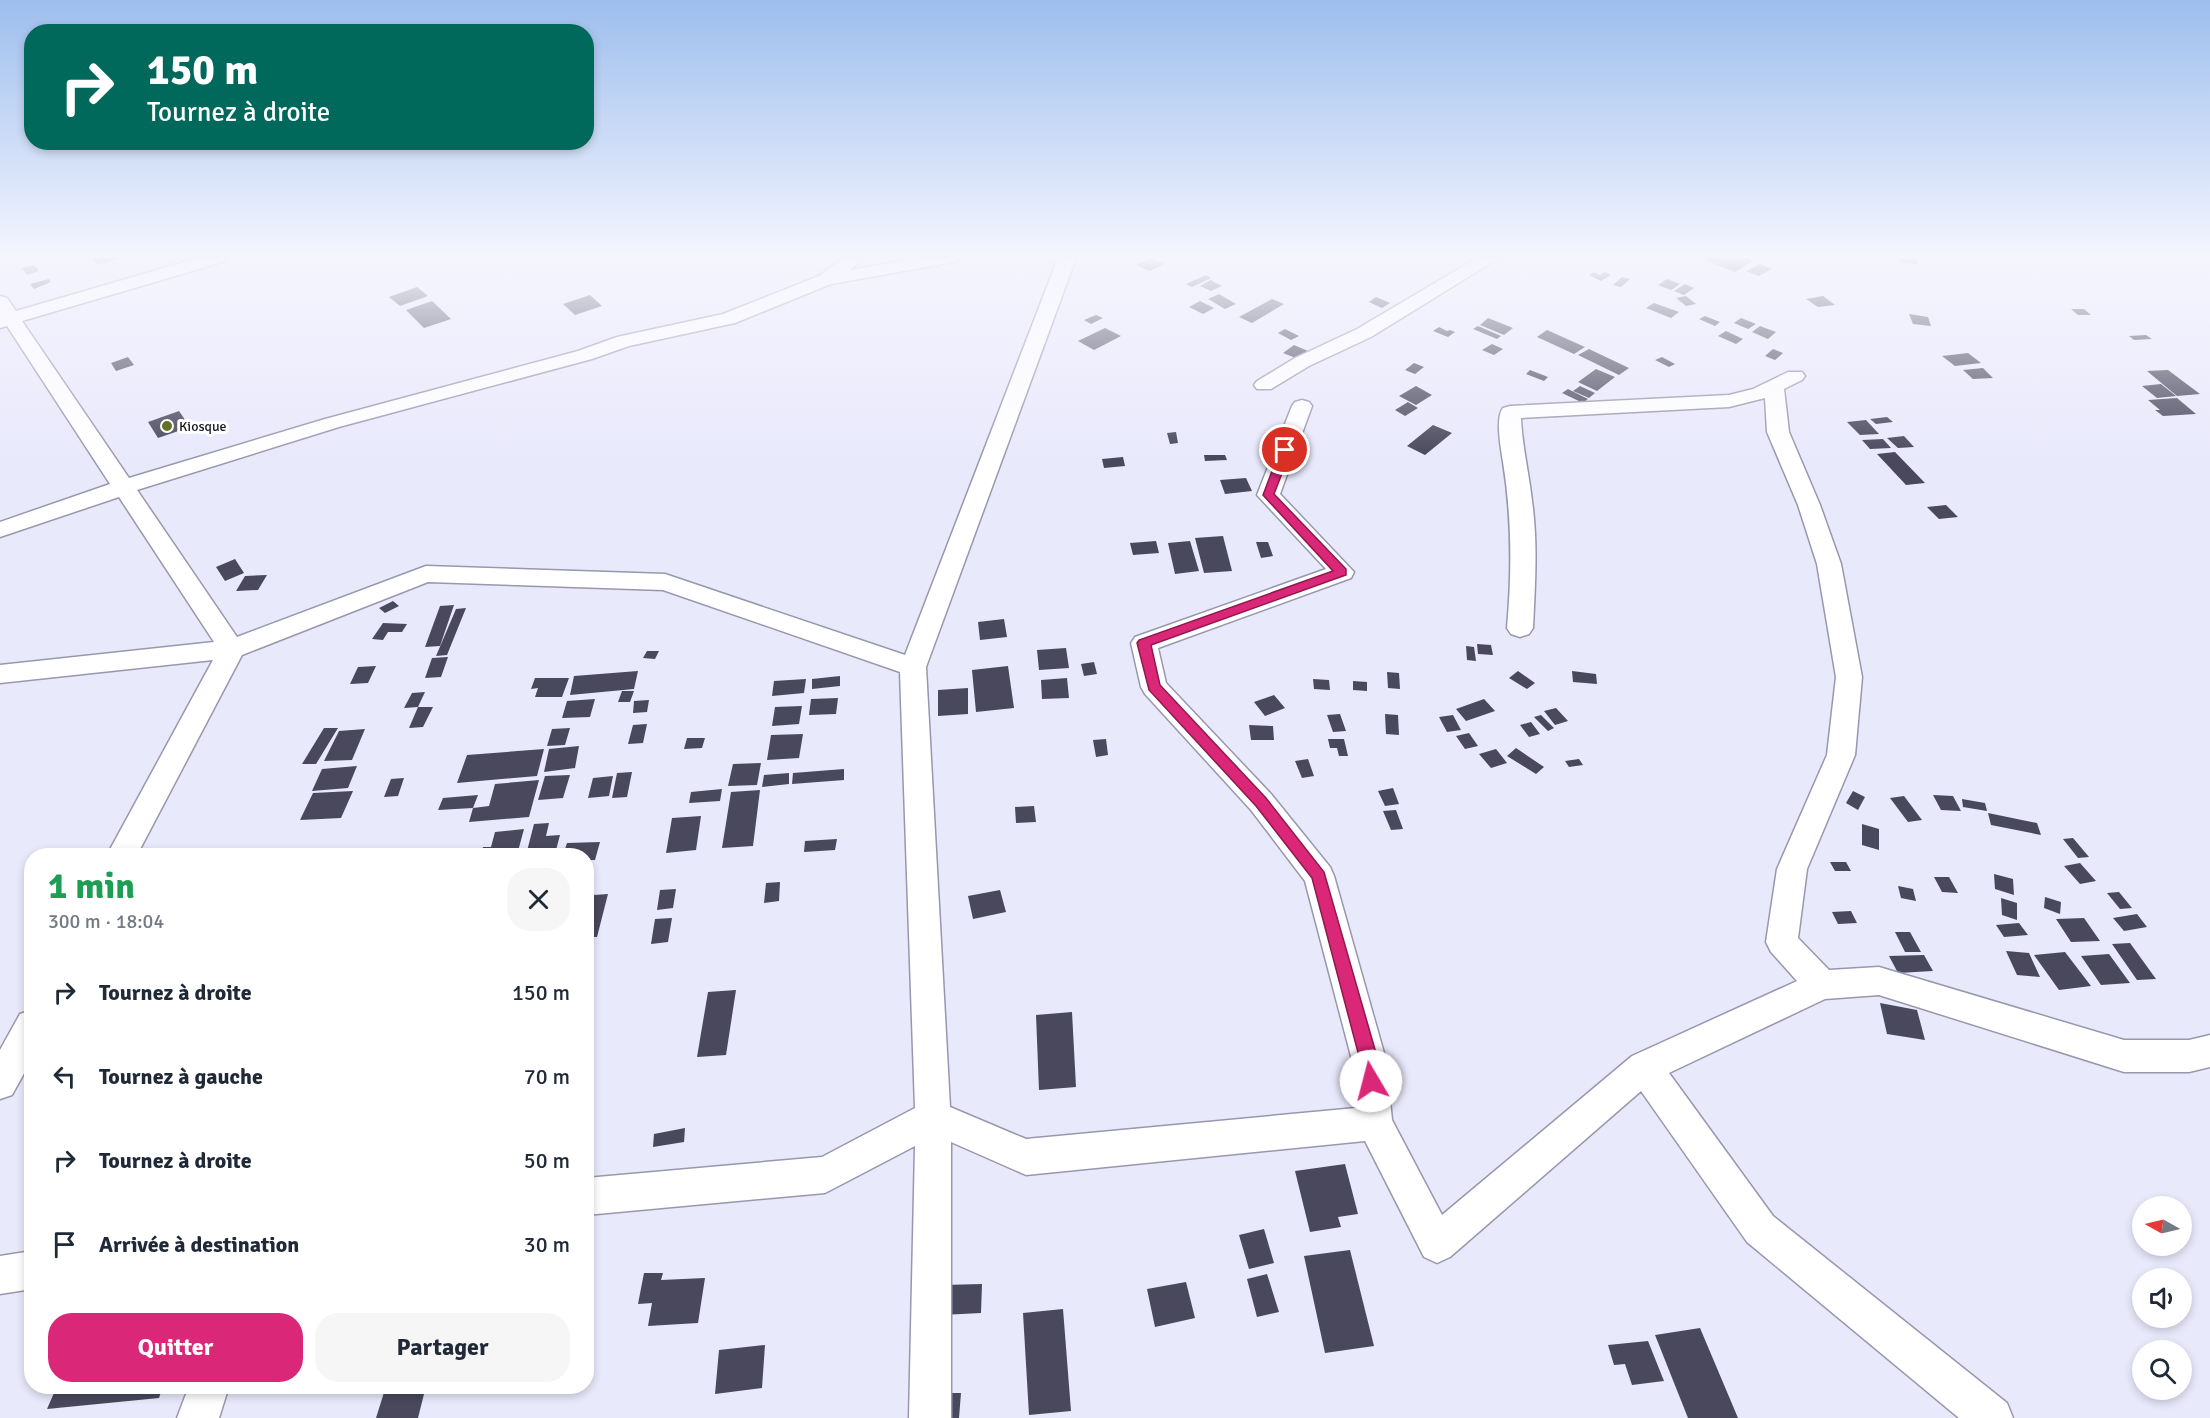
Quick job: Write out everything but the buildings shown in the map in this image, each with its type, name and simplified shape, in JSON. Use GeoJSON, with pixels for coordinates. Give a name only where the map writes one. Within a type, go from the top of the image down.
{"type":"FeatureCollection","features":[{"type":"Feature","properties":{"kind":"street"},"geometry":{"type":"LineString","coordinates":[[11,324],[232,649]]}},
{"type":"Feature","properties":{"kind":"street"},"geometry":{"type":"LineString","coordinates":[[0,530],[124,488],[332,423],[585,355],[624,341],[704,324]]}},
{"type":"Feature","properties":{"kind":"street"},"geometry":{"type":"LineString","coordinates":[[930,1418],[933,1117],[913,667],[1042,324]]}},
{"type":"Feature","properties":{"kind":"street"},"geometry":{"type":"LineString","coordinates":[[1264,385],[1302,362],[1379,324]]}},
{"type":"Feature","properties":{"kind":"street"},"geometry":{"type":"LineString","coordinates":[[1520,628],[1524,568],[1521,502],[1511,443],[1510,412],[1729,401],[1760,393],[1784,381],[1778,432],[1809,505],[1828,564],[1849,676],[1841,755],[1792,869],[1782,942],[1822,985]]}},
{"type":"Feature","properties":{"kind":"street"},"geometry":{"type":"LineString","coordinates":[[1302,406],[1268,495],[1342,572],[1144,643],[1154,687],[1261,802],[1319,876],[1369,1060],[1375,1123],[1437,1244],[1644,1067],[1822,985],[1879,981],[2124,1056],[2189,1056],[2210,1051]]}},
{"type":"Feature","properties":{"kind":"street"},"geometry":{"type":"LineString","coordinates":[[0,674],[232,649],[426,574],[665,582],[913,667]]}},
{"type":"Feature","properties":{"kind":"street"},"geometry":{"type":"LineString","coordinates":[[126,848],[232,649]]}},
{"type":"Feature","properties":{"kind":"street"},"geometry":{"type":"LineString","coordinates":[[0,1083],[16,1037]]}},
{"type":"Feature","properties":{"kind":"street"},"geometry":{"type":"LineString","coordinates":[[1644,1067],[1760,1229],[1992,1418]]}},
{"type":"Feature","properties":{"kind":"street"},"geometry":{"type":"LineString","coordinates":[[933,1117],[1026,1157],[1375,1123]]}},
{"type":"Feature","properties":{"kind":"street"},"geometry":{"type":"LineString","coordinates":[[594,1196],[825,1175],[933,1117]]}},
{"type":"Feature","properties":{"kind":"street"},"geometry":{"type":"LineString","coordinates":[[0,1275],[24,1271]]}},
{"type":"Feature","properties":{"kind":"street"},"geometry":{"type":"LineString","coordinates":[[198,1418],[206,1394]]}},
{"type":"Feature","properties":{"kind":"place","name":"Kiosque"},"geometry":{"type":"Point","coordinates":[167,426]}},
{"type":"Feature","properties":{"kind":"route"},"geometry":{"type":"LineString","coordinates":[[1285,450],[1268,495],[1342,572],[1144,643],[1154,687],[1261,802],[1319,876],[1369,1060],[1371,1081]]}}]}
